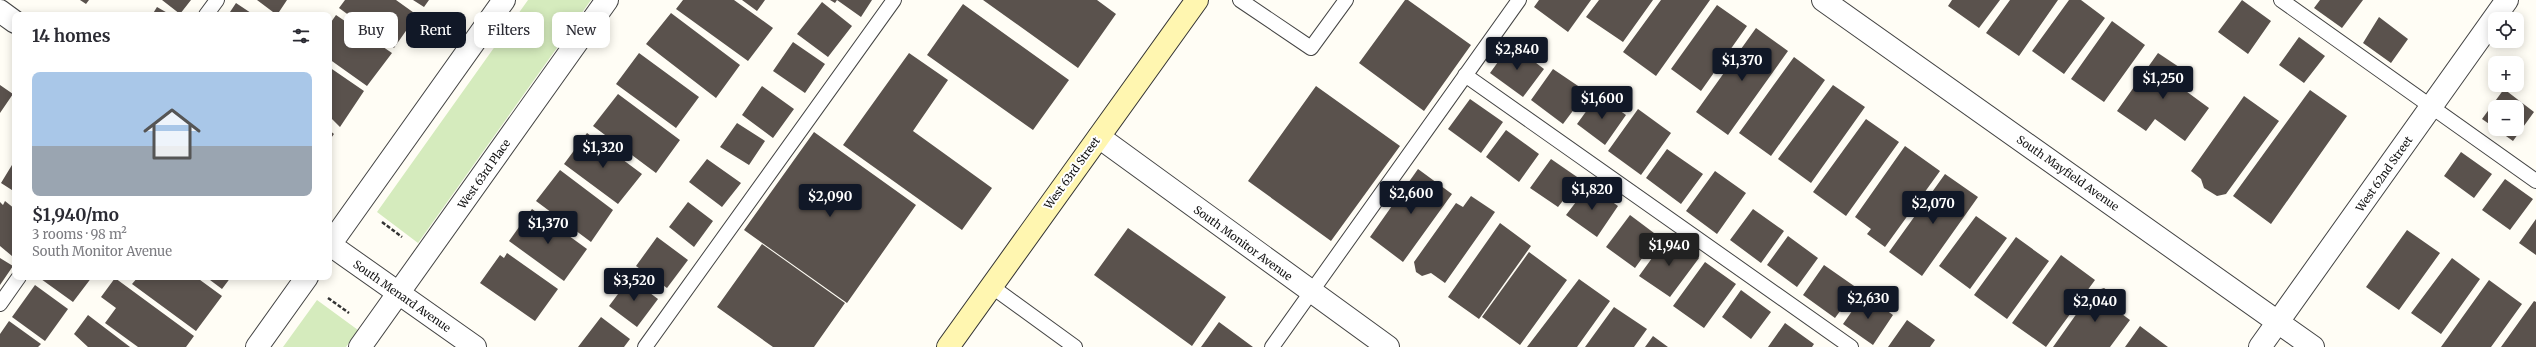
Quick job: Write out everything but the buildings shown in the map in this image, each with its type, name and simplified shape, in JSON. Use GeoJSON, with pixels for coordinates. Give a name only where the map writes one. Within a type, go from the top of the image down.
{"type":"FeatureCollection","features":[{"type":"Feature","properties":{"kind":"main road","name":"West 63rd Street"},"geometry":{"type":"LineString","coordinates":[[948,347],[1197,0]]}},
{"type":"Feature","properties":{"kind":"street"},"geometry":{"type":"LineString","coordinates":[[332,241],[504,0]]}},
{"type":"Feature","properties":{"kind":"street","name":"West 63rd Place"},"geometry":{"type":"LineString","coordinates":[[360,347],[607,0]]}},
{"type":"Feature","properties":{"kind":"street","name":"South Mayfield Avenue"},"geometry":{"type":"LineString","coordinates":[[1823,0],[2313,347]]}},
{"type":"Feature","properties":{"kind":"street","name":"West 62nd Street"},"geometry":{"type":"LineString","coordinates":[[2260,347],[2507,0]]}},
{"type":"Feature","properties":{"kind":"street"},"geometry":{"type":"LineString","coordinates":[[0,12],[12,20]]}},
{"type":"Feature","properties":{"kind":"street","name":"South Monitor Avenue"},"geometry":{"type":"LineString","coordinates":[[1099,137],[1311,293],[1388,347]]}},
{"type":"Feature","properties":{"kind":"street","name":"South Menard Avenue"},"geometry":{"type":"LineString","coordinates":[[332,247],[475,347]]}},
{"type":"Feature","properties":{"kind":"street"},"geometry":{"type":"LineString","coordinates":[[257,347],[305,280]]}},
{"type":"Feature","properties":{"kind":"lane"},"geometry":{"type":"LineString","coordinates":[[208,12],[217,0]]}},
{"type":"Feature","properties":{"kind":"lane"},"geometry":{"type":"LineString","coordinates":[[645,347],[894,0]]}},
{"type":"Feature","properties":{"kind":"lane"},"geometry":{"type":"LineString","coordinates":[[1240,0],[1311,48],[1346,0]]}},
{"type":"Feature","properties":{"kind":"lane"},"geometry":{"type":"LineString","coordinates":[[1272,347],[1519,0]]}},
{"type":"Feature","properties":{"kind":"lane"},"geometry":{"type":"LineString","coordinates":[[2281,0],[2536,181]]}},
{"type":"Feature","properties":{"kind":"lane"},"geometry":{"type":"LineString","coordinates":[[1466,75],[1851,347]]}},
{"type":"Feature","properties":{"kind":"lane"},"geometry":{"type":"LineString","coordinates":[[0,304],[17,280]]}},
{"type":"Feature","properties":{"kind":"lane"},"geometry":{"type":"LineString","coordinates":[[991,286],[1076,347]]}},
{"type":"Feature","properties":{"kind":"path"},"geometry":{"type":"LineString","coordinates":[[378,220],[408,241]]}},
{"type":"Feature","properties":{"kind":"path"},"geometry":{"type":"LineString","coordinates":[[324,295],[354,316]]}},
{"type":"Feature","properties":{"kind":"green space"},"geometry":{"type":"Polygon","coordinates":[[[528,0],[591,0],[582,12],[552,12],[552,48],[557,48],[418,243],[377,212],[494,48],[544,48],[544,12],[519,12],[528,0]]]}},
{"type":"Feature","properties":{"kind":"green space"},"geometry":{"type":"Polygon","coordinates":[[[317,300],[358,330],[346,347],[283,347],[317,300]]]}}]}
